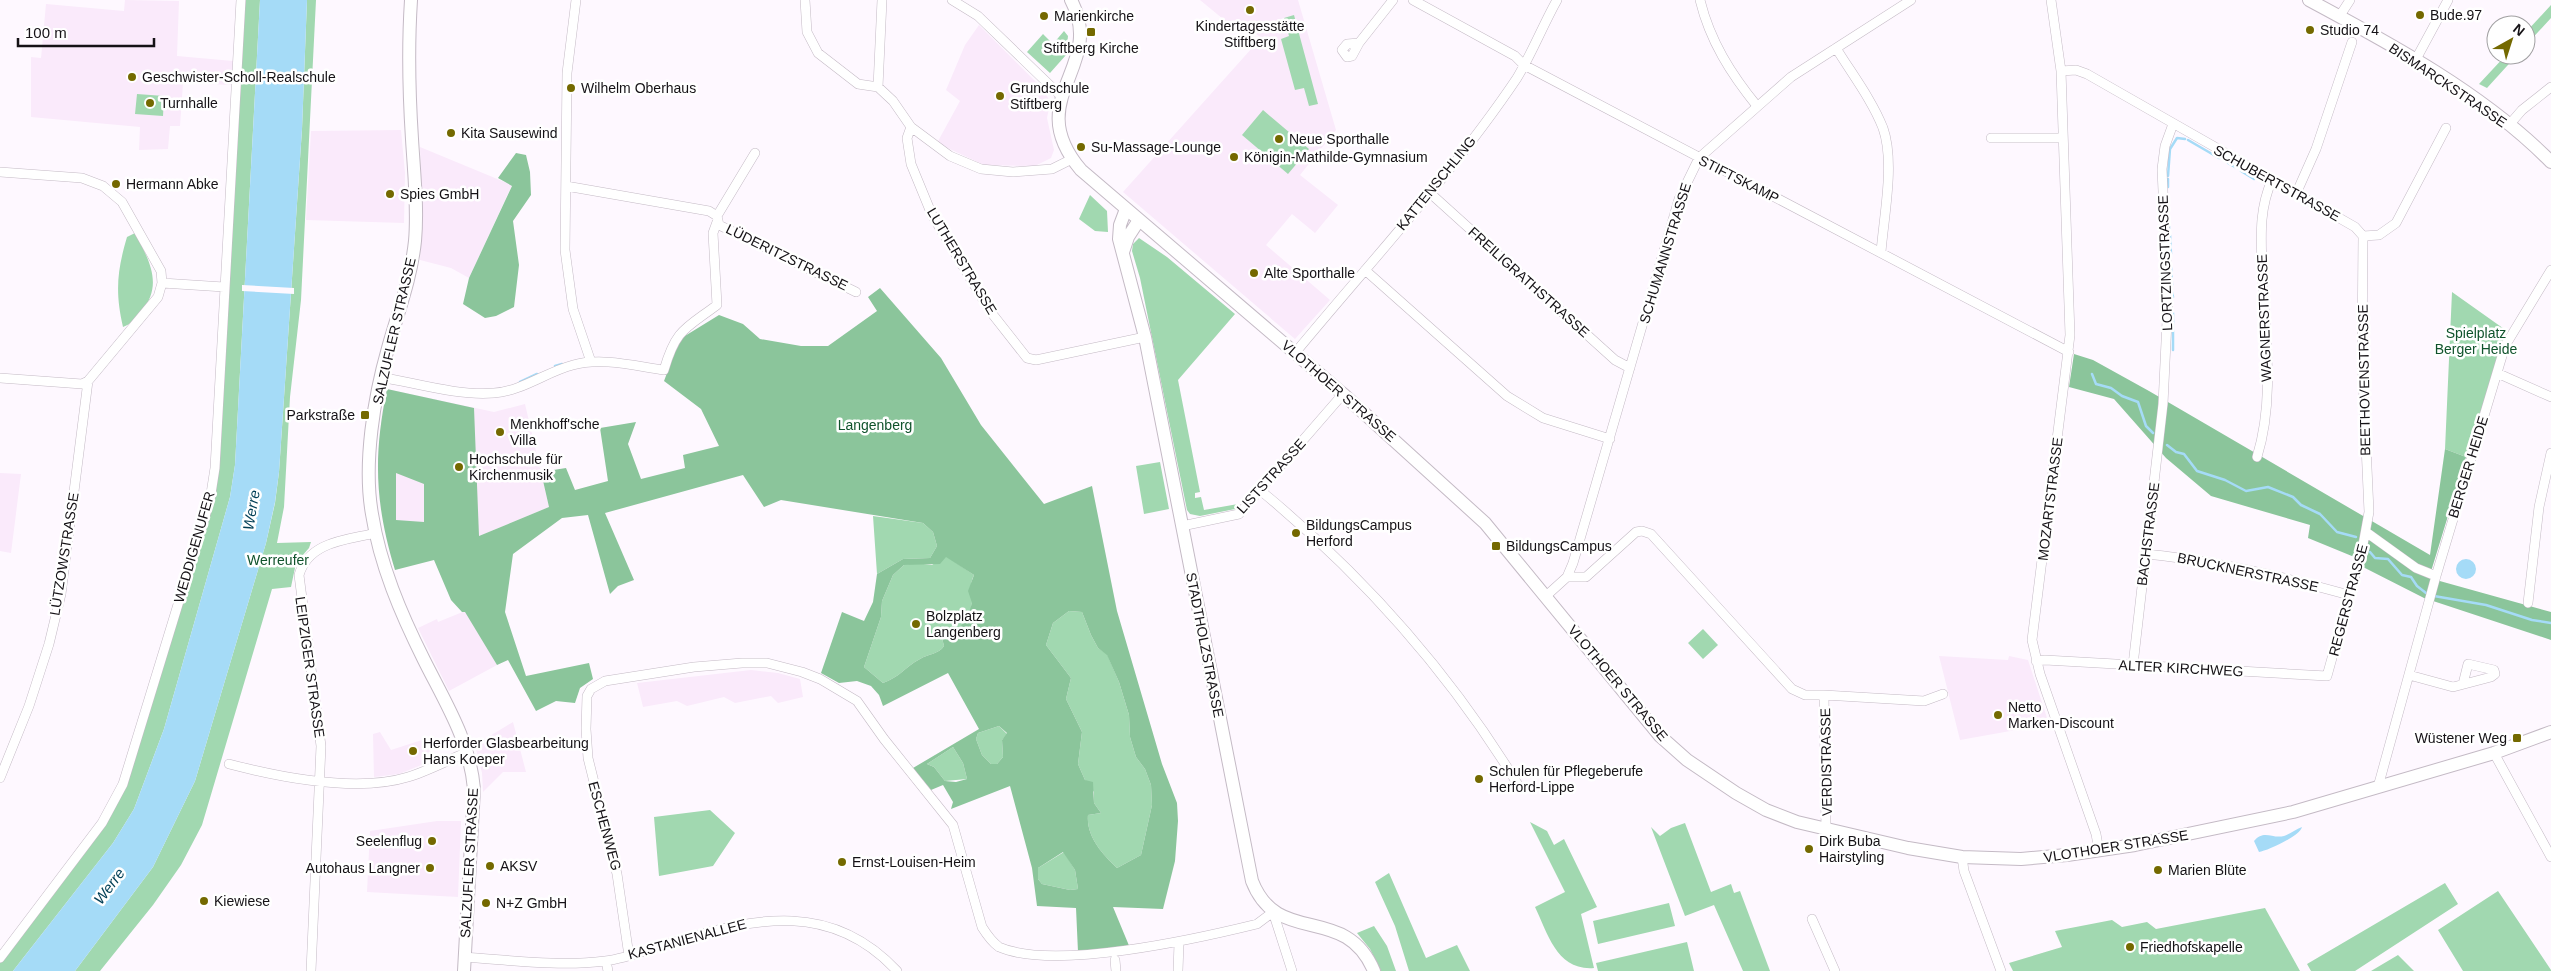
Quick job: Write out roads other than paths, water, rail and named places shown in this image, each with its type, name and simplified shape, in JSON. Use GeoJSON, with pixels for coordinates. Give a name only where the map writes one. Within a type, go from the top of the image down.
{"type":"FeatureCollection","features":[{"type":"Feature","properties":{"kind":"street","name":"WEDDIGENUFER"},"geometry":{"type":"LineString","coordinates":[[0,958],[102,823],[123,784],[210,500],[215,468],[241,0]]}},
{"type":"Feature","properties":{"kind":"street","name":"SALZUFLER STRASSE"},"geometry":{"type":"LineString","coordinates":[[412,0],[409,55],[415,238],[408,282],[380,377],[370,467],[371,513],[387,572],[404,617],[455,720],[468,752],[474,789],[464,971]]}},
{"type":"Feature","properties":{"kind":"street"},"geometry":{"type":"LineString","coordinates":[[380,377],[465,392],[494,393],[517,387],[558,369],[591,362],[573,309],[567,278],[568,65],[576,0]]}},
{"type":"Feature","properties":{"kind":"street"},"geometry":{"type":"LineString","coordinates":[[806,0],[807,32],[814,49],[858,84],[878,87],[893,101],[911,127],[950,156],[981,169],[1034,171],[1052,169],[1072,159]]}},
{"type":"Feature","properties":{"kind":"street"},"geometry":{"type":"LineString","coordinates":[[878,87],[882,0]]}},
{"type":"Feature","properties":{"kind":"street"},"geometry":{"type":"LineString","coordinates":[[952,0],[978,16],[1061,96]]}},
{"type":"Feature","properties":{"kind":"street","name":"VLOTHOER STRASSE"},"geometry":{"type":"LineString","coordinates":[[1071,0],[1080,22],[1081,44],[1061,96],[1058,111],[1061,137],[1072,159],[1091,180],[1343,394],[1486,523],[1633,706],[1660,736],[1687,760],[1736,793],[1766,810],[1826,830],[1908,848],[1962,857],[2021,858],[2099,851],[2241,824],[2293,812],[2494,753],[2551,732]]}},
{"type":"Feature","properties":{"kind":"street"},"geometry":{"type":"LineString","coordinates":[[1359,43],[1394,0]]}},
{"type":"Feature","properties":{"kind":"street","name":"STIFTSKAMP"},"geometry":{"type":"LineString","coordinates":[[1413,0],[1515,56],[1524,65],[2069,352]]}},
{"type":"Feature","properties":{"kind":"street","name":"KATTENSCHLING"},"geometry":{"type":"LineString","coordinates":[[1295,353],[1430,194],[1492,112],[1524,65],[1557,0]]}},
{"type":"Feature","properties":{"kind":"street"},"geometry":{"type":"LineString","coordinates":[[1700,0],[1717,46],[1739,84],[1757,106]]}},
{"type":"Feature","properties":{"kind":"street","name":"SCHUMANNSTRASSE"},"geometry":{"type":"LineString","coordinates":[[1546,596],[1567,577],[1574,563],[1679,200],[1699,158],[1797,72],[1911,0]]}},
{"type":"Feature","properties":{"kind":"street","name":"MOZARTSTRASSE"},"geometry":{"type":"LineString","coordinates":[[2052,0],[2061,71],[2069,352],[2032,640],[2036,661],[2096,834],[2099,851]]}},
{"type":"Feature","properties":{"kind":"street","name":"BISMARCKSTRASSE"},"geometry":{"type":"LineString","coordinates":[[2309,0],[2415,61],[2473,98],[2509,125],[2551,162]]}},
{"type":"Feature","properties":{"kind":"street"},"geometry":{"type":"LineString","coordinates":[[2339,17],[2350,0]]}},
{"type":"Feature","properties":{"kind":"street"},"geometry":{"type":"LineString","coordinates":[[2415,61],[2448,0]]}},
{"type":"Feature","properties":{"kind":"street"},"geometry":{"type":"LineString","coordinates":[[2296,194],[2316,150],[2352,42]]}},
{"type":"Feature","properties":{"kind":"street"},"geometry":{"type":"LineString","coordinates":[[1836,48],[1877,115],[1886,141],[1886,192],[1881,252]]}},
{"type":"Feature","properties":{"kind":"street","name":"SCHUBERTSTRASSE"},"geometry":{"type":"LineString","coordinates":[[2061,71],[2076,70],[2087,74],[2355,227],[2362,236]]}},
{"type":"Feature","properties":{"kind":"street"},"geometry":{"type":"LineString","coordinates":[[2509,125],[2522,110],[2551,87]]}},
{"type":"Feature","properties":{"kind":"street","name":"LORTZINGSTRASSE"},"geometry":{"type":"LineString","coordinates":[[2164,404],[2168,300],[2162,169],[2165,146],[2172,124]]}},
{"type":"Feature","properties":{"kind":"street","name":"LUTHERSTRASSE"},"geometry":{"type":"LineString","coordinates":[[911,127],[907,138],[911,164],[935,221],[990,311],[1027,358],[1036,360],[1145,337]]}},
{"type":"Feature","properties":{"kind":"street"},"geometry":{"type":"LineString","coordinates":[[2362,236],[2379,235],[2396,223],[2446,128]]}},
{"type":"Feature","properties":{"kind":"street"},"geometry":{"type":"LineString","coordinates":[[1991,138],[2063,138]]}},
{"type":"Feature","properties":{"kind":"street","name":"LÜDERITZSTRASSE"},"geometry":{"type":"LineString","coordinates":[[591,362],[664,370],[671,346],[680,333],[717,305],[713,233],[717,219],[754,153]]}},
{"type":"Feature","properties":{"kind":"street"},"geometry":{"type":"LineString","coordinates":[[0,172],[82,178],[103,186],[122,202],[130,215],[161,271],[162,284],[158,297],[148,311],[88,381],[82,384],[0,378]]}},
{"type":"Feature","properties":{"kind":"street","name":"WAGNERSTRASSE"},"geometry":{"type":"LineString","coordinates":[[2257,457],[2265,418],[2267,388],[2261,225],[2264,202],[2272,180]]}},
{"type":"Feature","properties":{"kind":"street","name":"LÜDERITZSTRASSE"},"geometry":{"type":"LineString","coordinates":[[566,186],[709,211],[717,219],[856,292]]}},
{"type":"Feature","properties":{"kind":"street","name":"FREILIGRATHSTRASSE"},"geometry":{"type":"LineString","coordinates":[[1430,194],[1615,360],[1630,368]]}},
{"type":"Feature","properties":{"kind":"street","name":"STADTHOLZSTRASSE"},"geometry":{"type":"LineString","coordinates":[[1126,209],[1120,225],[1119,239],[1145,337],[1248,868],[1257,892],[1273,912],[1290,921],[1325,928],[1347,937],[1362,950],[1374,971]]}},
{"type":"Feature","properties":{"kind":"street"},"geometry":{"type":"LineString","coordinates":[[1123,252],[1128,237],[1139,220]]}},
{"type":"Feature","properties":{"kind":"street","name":"BEETHOVENSTRASSE"},"geometry":{"type":"LineString","coordinates":[[2362,236],[2362,357],[2366,528]]}},
{"type":"Feature","properties":{"kind":"street"},"geometry":{"type":"LineString","coordinates":[[1365,270],[1507,396],[1542,418],[1610,439]]}},
{"type":"Feature","properties":{"kind":"street","name":"BERGER HEIDE"},"geometry":{"type":"LineString","coordinates":[[2378,787],[2436,576],[2497,373],[2511,333],[2551,270]]}},
{"type":"Feature","properties":{"kind":"street"},"geometry":{"type":"LineString","coordinates":[[162,284],[224,287]]}},
{"type":"Feature","properties":{"kind":"street"},"geometry":{"type":"LineString","coordinates":[[2497,373],[2551,397]]}},
{"type":"Feature","properties":{"kind":"street","name":"LÜTZOWSTRASSE"},"geometry":{"type":"LineString","coordinates":[[0,778],[30,706],[49,644],[61,594],[88,381]]}},
{"type":"Feature","properties":{"kind":"street","name":"LISTSTRASSE"},"geometry":{"type":"LineString","coordinates":[[1182,526],[1236,516],[1261,491],[1343,394]]}},
{"type":"Feature","properties":{"kind":"street","name":"BACHSTRASSE"},"geometry":{"type":"LineString","coordinates":[[2133,665],[2164,404]]}},
{"type":"Feature","properties":{"kind":"street"},"geometry":{"type":"LineString","coordinates":[[2528,603],[2540,507],[2551,453]]}},
{"type":"Feature","properties":{"kind":"street"},"geometry":{"type":"LineString","coordinates":[[1261,491],[1315,538],[1384,607],[1471,712],[1520,788]]}},
{"type":"Feature","properties":{"kind":"street"},"geometry":{"type":"LineString","coordinates":[[2366,528],[2416,568],[2436,576]]}},
{"type":"Feature","properties":{"kind":"street","name":"REGERSTRASSE"},"geometry":{"type":"LineString","coordinates":[[2327,676],[2366,528]]}},
{"type":"Feature","properties":{"kind":"street"},"geometry":{"type":"LineString","coordinates":[[1567,577],[1586,577],[1636,532],[1642,531],[1651,534],[1792,689],[1805,695],[1824,695]]}},
{"type":"Feature","properties":{"kind":"street","name":"LEIPZIGER STRASSE"},"geometry":{"type":"LineString","coordinates":[[310,971],[320,782],[320,720],[300,575],[306,560],[322,546],[376,534]]}},
{"type":"Feature","properties":{"kind":"street","name":"BRUCKNERSTRASSE"},"geometry":{"type":"LineString","coordinates":[[2146,554],[2211,562],[2298,581],[2349,595]]}},
{"type":"Feature","properties":{"kind":"street","name":"ALTER KIRCHWEG"},"geometry":{"type":"LineString","coordinates":[[2036,661],[2327,676]]}},
{"type":"Feature","properties":{"kind":"street","name":"ESCHENWEG"},"geometry":{"type":"LineString","coordinates":[[629,956],[618,874],[588,758],[586,729],[587,696],[591,689],[605,682],[694,667],[742,663],[785,666],[820,679],[857,701],[884,739],[953,825],[982,927],[990,939],[1011,953],[1037,960],[1115,960]]}},
{"type":"Feature","properties":{"kind":"street"},"geometry":{"type":"LineString","coordinates":[[2409,675],[2447,686],[2463,684]]}},
{"type":"Feature","properties":{"kind":"street","name":"VERDISTRASSE"},"geometry":{"type":"LineString","coordinates":[[1826,830],[1824,695],[1924,701],[1944,694]]}},
{"type":"Feature","properties":{"kind":"street"},"geometry":{"type":"LineString","coordinates":[[229,764],[259,772],[320,782],[373,783],[408,777],[468,752]]}},
{"type":"Feature","properties":{"kind":"street"},"geometry":{"type":"LineString","coordinates":[[2494,753],[2551,857]]}},
{"type":"Feature","properties":{"kind":"street"},"geometry":{"type":"LineString","coordinates":[[1962,857],[1964,872],[2001,971]]}},
{"type":"Feature","properties":{"kind":"street"},"geometry":{"type":"LineString","coordinates":[[1116,971],[1115,960],[1257,924],[1273,912],[1292,971]]}},
{"type":"Feature","properties":{"kind":"street"},"geometry":{"type":"LineString","coordinates":[[1812,919],[1835,971]]}},
{"type":"Feature","properties":{"kind":"street","name":"KASTANIENALLEE"},"geometry":{"type":"LineString","coordinates":[[464,958],[576,964],[606,961],[743,922],[785,920],[832,928],[844,933],[881,956],[897,971]]}},
{"type":"Feature","properties":{"kind":"street"},"geometry":{"type":"LineString","coordinates":[[1178,971],[1179,943]]}},
{"type":"Feature","properties":{"kind":"street"},"geometry":{"type":"LineString","coordinates":[[606,961],[608,971]]}},
{"type":"Feature","properties":{"kind":"water","name":"Werre"},"geometry":{"type":"Polygon","coordinates":[[[260,0],[307,0],[302,129],[279,472],[266,543],[195,781],[153,867],[75,971],[13,971],[113,843],[134,809],[164,729],[230,497],[235,465],[260,0]]]}},
{"type":"Feature","properties":{"kind":"water"},"geometry":{"type":"Polygon","coordinates":[[[2462,559],[2470,559],[2476,565],[2476,573],[2470,579],[2462,579],[2456,573],[2456,565],[2462,559]]]}},
{"type":"Feature","properties":{"kind":"water"},"geometry":{"type":"Polygon","coordinates":[[[2302,827],[2290,839],[2263,851],[2259,852],[2254,841],[2258,837],[2265,835],[2284,836],[2302,827]]]}},
{"type":"Feature","properties":{"kind":"waterway"},"geometry":{"type":"LineString","coordinates":[[2168,176],[2170,149],[2177,138],[2185,139]]}},
{"type":"Feature","properties":{"kind":"waterway"},"geometry":{"type":"LineString","coordinates":[[2188,140],[2219,158]]}},
{"type":"Feature","properties":{"kind":"waterway"},"geometry":{"type":"LineString","coordinates":[[2228,163],[2235,167]]}},
{"type":"Feature","properties":{"kind":"waterway"},"geometry":{"type":"LineString","coordinates":[[2241,171],[2254,179]]}},
{"type":"Feature","properties":{"kind":"waterway"},"geometry":{"type":"LineString","coordinates":[[2168,179],[2168,187]]}},
{"type":"Feature","properties":{"kind":"waterway"},"geometry":{"type":"LineString","coordinates":[[2169,222],[2169,230]]}},
{"type":"Feature","properties":{"kind":"waterway"},"geometry":{"type":"LineString","coordinates":[[2170,235],[2171,254]]}},
{"type":"Feature","properties":{"kind":"waterway"},"geometry":{"type":"LineString","coordinates":[[2171,267],[2172,285]]}},
{"type":"Feature","properties":{"kind":"waterway"},"geometry":{"type":"LineString","coordinates":[[2172,292],[2173,297]]}},
{"type":"Feature","properties":{"kind":"waterway"},"geometry":{"type":"LineString","coordinates":[[2173,313],[2173,350]]}},
{"type":"Feature","properties":{"kind":"waterway"},"geometry":{"type":"LineString","coordinates":[[555,366],[562,364]]}},
{"type":"Feature","properties":{"kind":"waterway"},"geometry":{"type":"LineString","coordinates":[[520,382],[537,374]]}},
{"type":"Feature","properties":{"kind":"waterway"},"geometry":{"type":"LineString","coordinates":[[2092,374],[2096,384],[2111,388],[2122,396],[2138,402],[2146,426],[2153,433]]}},
{"type":"Feature","properties":{"kind":"waterway"},"geometry":{"type":"LineString","coordinates":[[2167,445],[2176,452],[2184,454],[2197,471],[2225,480],[2246,491],[2268,487],[2293,497],[2301,505],[2320,514],[2337,532],[2356,537]]}},
{"type":"Feature","properties":{"kind":"waterway"},"geometry":{"type":"LineString","coordinates":[[2370,552],[2375,558],[2388,559],[2402,575],[2411,577],[2417,586],[2426,593]]}},
{"type":"Feature","properties":{"kind":"waterway"},"geometry":{"type":"LineString","coordinates":[[2434,596],[2486,605],[2532,620],[2551,623]]}},
{"type":"Feature","properties":{"kind":"place","name":"Kindertagesstätte Stiftberg"},"geometry":{"type":"Point","coordinates":[1250,10]}},
{"type":"Feature","properties":{"kind":"place","name":"Bude.97"},"geometry":{"type":"Point","coordinates":[2420,15]}},
{"type":"Feature","properties":{"kind":"place","name":"Marienkirche"},"geometry":{"type":"Point","coordinates":[1044,16]}},
{"type":"Feature","properties":{"kind":"place","name":"Studio 74"},"geometry":{"type":"Point","coordinates":[2310,30]}},
{"type":"Feature","properties":{"kind":"place","name":"Stiftberg Kirche"},"geometry":{"type":"Point","coordinates":[1091,32]}},
{"type":"Feature","properties":{"kind":"place","name":"Geschwister-Scholl-Realschule"},"geometry":{"type":"Point","coordinates":[132,77]}},
{"type":"Feature","properties":{"kind":"place","name":"Wilhelm Oberhaus"},"geometry":{"type":"Point","coordinates":[571,88]}},
{"type":"Feature","properties":{"kind":"place","name":"Grundschule Stiftberg"},"geometry":{"type":"Point","coordinates":[1000,96]}},
{"type":"Feature","properties":{"kind":"place","name":"Turnhalle"},"geometry":{"type":"Point","coordinates":[150,103]}},
{"type":"Feature","properties":{"kind":"place","name":"Kita Sausewind"},"geometry":{"type":"Point","coordinates":[451,133]}},
{"type":"Feature","properties":{"kind":"place","name":"Neue Sporthalle"},"geometry":{"type":"Point","coordinates":[1279,139]}},
{"type":"Feature","properties":{"kind":"place","name":"Su-Massage-Lounge"},"geometry":{"type":"Point","coordinates":[1081,147]}},
{"type":"Feature","properties":{"kind":"place","name":"Königin-Mathilde-Gymnasium"},"geometry":{"type":"Point","coordinates":[1234,157]}},
{"type":"Feature","properties":{"kind":"place","name":"Hermann Abke"},"geometry":{"type":"Point","coordinates":[116,184]}},
{"type":"Feature","properties":{"kind":"place","name":"Spies GmbH"},"geometry":{"type":"Point","coordinates":[390,194]}},
{"type":"Feature","properties":{"kind":"place","name":"Alte Sporthalle"},"geometry":{"type":"Point","coordinates":[1254,273]}},
{"type":"Feature","properties":{"kind":"place","name":"Parkstraße"},"geometry":{"type":"Point","coordinates":[365,415]}},
{"type":"Feature","properties":{"kind":"place","name":"Menkhoff'sche Villa"},"geometry":{"type":"Point","coordinates":[500,432]}},
{"type":"Feature","properties":{"kind":"place","name":"Hochschule für Kirchenmusik"},"geometry":{"type":"Point","coordinates":[459,467]}},
{"type":"Feature","properties":{"kind":"place","name":"BildungsCampus Herford"},"geometry":{"type":"Point","coordinates":[1296,533]}},
{"type":"Feature","properties":{"kind":"place","name":"BildungsCampus"},"geometry":{"type":"Point","coordinates":[1496,546]}},
{"type":"Feature","properties":{"kind":"place","name":"Bolzplatz Langenberg"},"geometry":{"type":"Point","coordinates":[916,624]}},
{"type":"Feature","properties":{"kind":"place","name":"Netto Marken-Discount"},"geometry":{"type":"Point","coordinates":[1998,715]}},
{"type":"Feature","properties":{"kind":"place","name":"Wüstener Weg"},"geometry":{"type":"Point","coordinates":[2517,738]}},
{"type":"Feature","properties":{"kind":"place","name":"Herforder Glasbearbeitung Hans Koeper"},"geometry":{"type":"Point","coordinates":[413,751]}},
{"type":"Feature","properties":{"kind":"place","name":"Schulen für Pflegeberufe Herford-Lippe"},"geometry":{"type":"Point","coordinates":[1479,779]}},
{"type":"Feature","properties":{"kind":"place","name":"Seelenflug"},"geometry":{"type":"Point","coordinates":[432,841]}},
{"type":"Feature","properties":{"kind":"place","name":"Dirk Buba Hairstyling"},"geometry":{"type":"Point","coordinates":[1809,849]}},
{"type":"Feature","properties":{"kind":"place","name":"Ernst-Louisen-Heim"},"geometry":{"type":"Point","coordinates":[842,862]}},
{"type":"Feature","properties":{"kind":"place","name":"AKSV"},"geometry":{"type":"Point","coordinates":[490,866]}},
{"type":"Feature","properties":{"kind":"place","name":"Autohaus Langner"},"geometry":{"type":"Point","coordinates":[430,868]}},
{"type":"Feature","properties":{"kind":"place","name":"Marien Blüte"},"geometry":{"type":"Point","coordinates":[2158,870]}},
{"type":"Feature","properties":{"kind":"place","name":"Kiewiese"},"geometry":{"type":"Point","coordinates":[204,901]}},
{"type":"Feature","properties":{"kind":"place","name":"N+Z GmbH"},"geometry":{"type":"Point","coordinates":[486,903]}},
{"type":"Feature","properties":{"kind":"place","name":"Friedhofskapelle"},"geometry":{"type":"Point","coordinates":[2130,947]}},
{"type":"Feature","properties":{"kind":"park label","name":"Spielplatz Berger Heide"},"geometry":{"type":"Point","coordinates":[2476,342]}},
{"type":"Feature","properties":{"kind":"park label","name":"Langenberg"},"geometry":{"type":"Point","coordinates":[875,425]}},
{"type":"Feature","properties":{"kind":"park label","name":"Werreufer"},"geometry":{"type":"Point","coordinates":[278,560]}}]}
